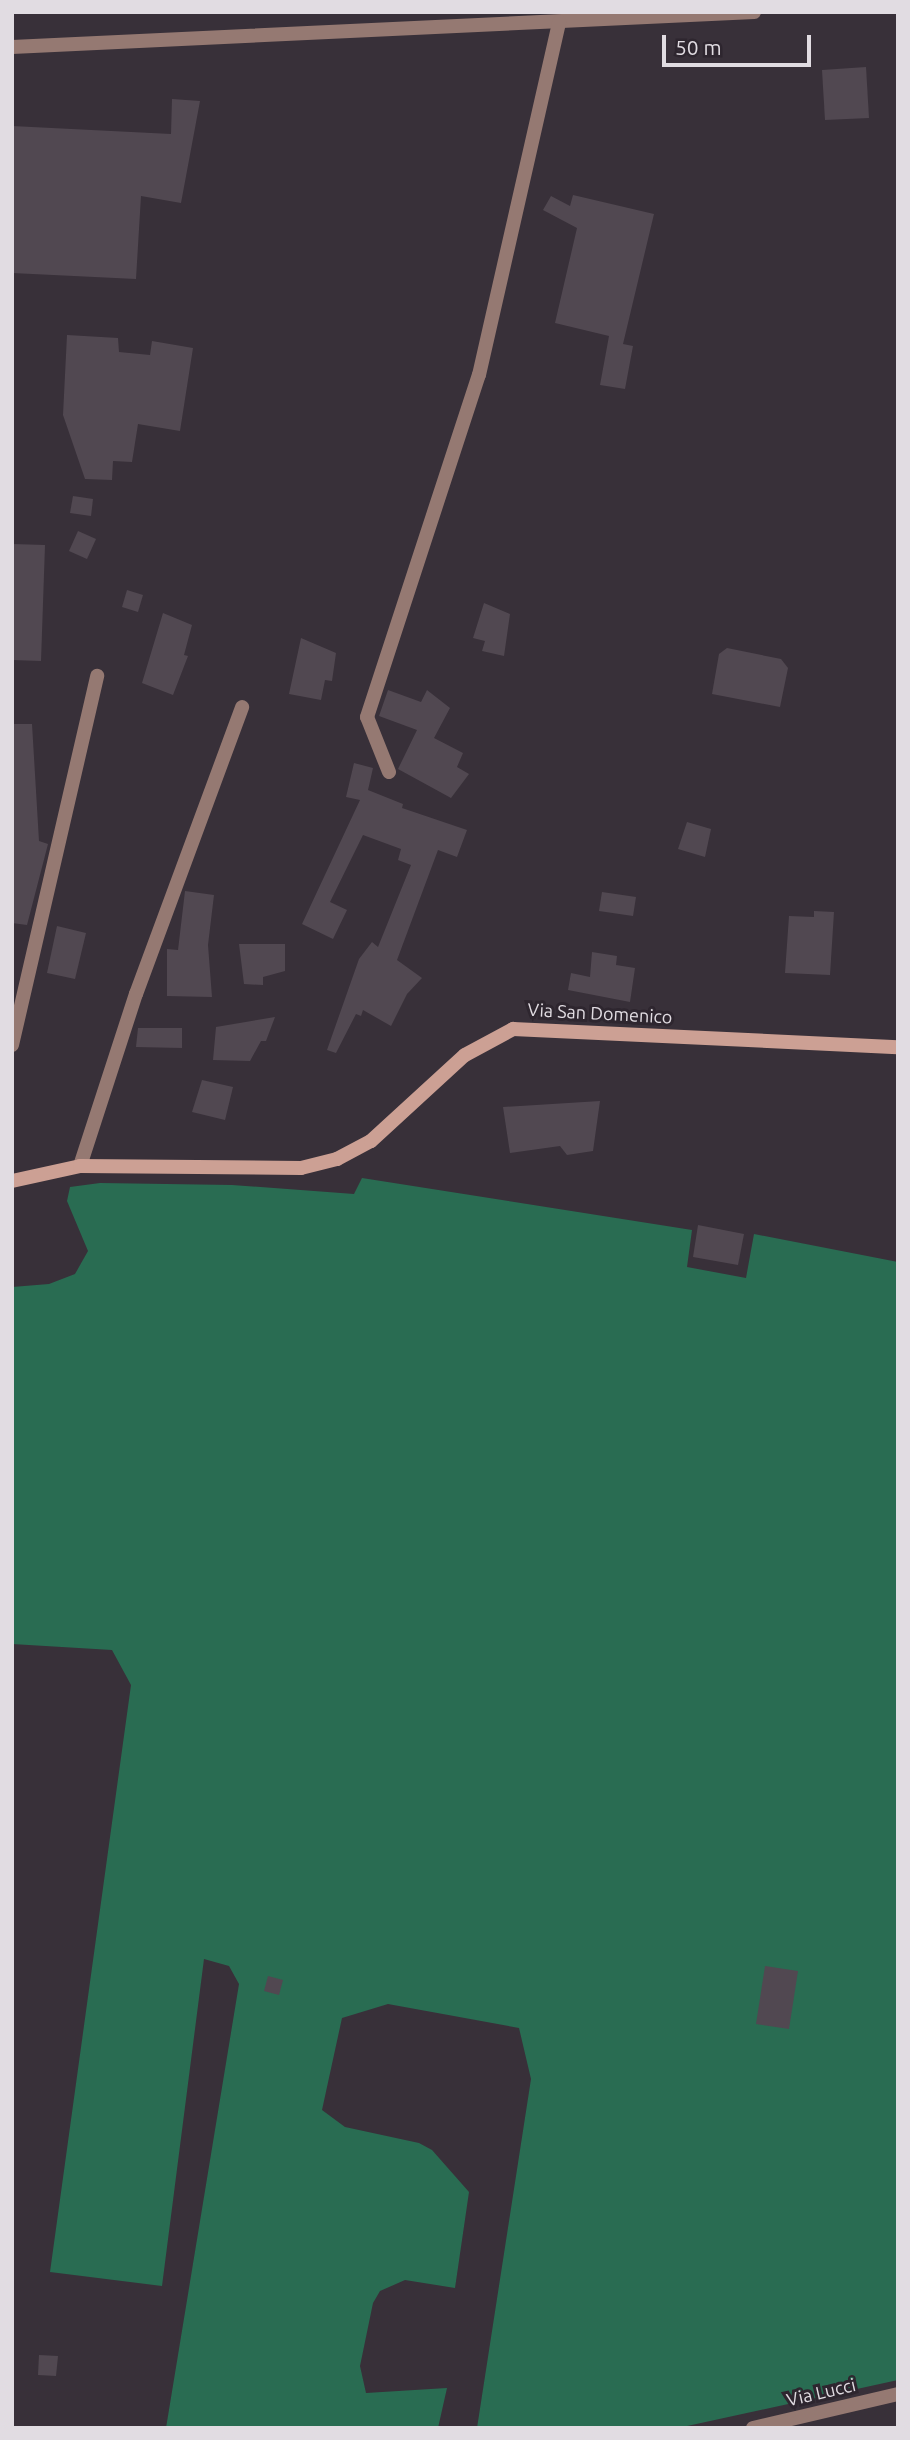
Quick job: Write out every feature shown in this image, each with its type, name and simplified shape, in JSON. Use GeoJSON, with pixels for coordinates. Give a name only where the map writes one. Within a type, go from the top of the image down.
{"type":"FeatureCollection","features":[{"type":"Feature","properties":{"kind":"street"},"geometry":{"type":"LineString","coordinates":[[12,47],[754,12]]}},
{"type":"Feature","properties":{"kind":"street"},"geometry":{"type":"LineString","coordinates":[[389,772],[368,717],[479,375],[559,22]]}},
{"type":"Feature","properties":{"kind":"street"},"geometry":{"type":"LineString","coordinates":[[12,1045],[97,676]]}},
{"type":"Feature","properties":{"kind":"street"},"geometry":{"type":"LineString","coordinates":[[80,1166],[136,994],[243,707]]}},
{"type":"Feature","properties":{"kind":"street","name":"Via San Domenico"},"geometry":{"type":"LineString","coordinates":[[12,1181],[80,1166],[301,1168],[337,1159],[371,1141],[465,1055],[513,1029],[898,1047]]}},
{"type":"Feature","properties":{"kind":"street","name":"Via Lucci"},"geometry":{"type":"LineString","coordinates":[[753,2428],[898,2394]]}},
{"type":"Feature","properties":{"kind":"green space"},"geometry":{"type":"Polygon","coordinates":[[[362,1178],[692,1230],[687,1267],[746,1278],[754,1234],[898,1262],[898,2380],[678,2428],[477,2428],[531,2079],[519,2028],[388,2004],[342,2018],[322,2110],[345,2127],[419,2143],[432,2150],[469,2192],[455,2288],[405,2280],[380,2291],[373,2303],[360,2366],[366,2393],[447,2388],[438,2428],[166,2428],[239,1984],[229,1966],[204,1959],[162,2286],[50,2272],[131,1685],[112,1650],[12,1644],[12,1287],[49,1284],[75,1274],[88,1251],[67,1201],[70,1187],[100,1183],[232,1185],[354,1194],[362,1178]]]}},
{"type":"Feature","properties":{"kind":"building"},"geometry":{"type":"Polygon","coordinates":[[[866,67],[869,118],[825,120],[822,70],[866,67]]]}},
{"type":"Feature","properties":{"kind":"building"},"geometry":{"type":"Polygon","coordinates":[[[172,99],[200,101],[181,203],[141,196],[136,279],[12,273],[12,126],[171,134],[172,99]]]}},
{"type":"Feature","properties":{"kind":"building"},"geometry":{"type":"Polygon","coordinates":[[[573,195],[654,214],[623,344],[633,346],[625,389],[600,385],[609,336],[555,323],[577,228],[543,210],[551,196],[570,206],[573,195]]]}},
{"type":"Feature","properties":{"kind":"building"},"geometry":{"type":"Polygon","coordinates":[[[67,335],[118,338],[119,352],[150,355],[152,341],[193,348],[180,431],[138,424],[132,462],[113,461],[112,480],[85,479],[63,415],[67,335]]]}},
{"type":"Feature","properties":{"kind":"building"},"geometry":{"type":"Polygon","coordinates":[[[73,496],[93,499],[91,516],[70,513],[73,496]]]}},
{"type":"Feature","properties":{"kind":"building"},"geometry":{"type":"Polygon","coordinates":[[[78,531],[96,539],[87,559],[69,551],[78,531]]]}},
{"type":"Feature","properties":{"kind":"building"},"geometry":{"type":"Polygon","coordinates":[[[12,544],[45,545],[41,661],[12,660],[12,544]]]}},
{"type":"Feature","properties":{"kind":"building"},"geometry":{"type":"Polygon","coordinates":[[[127,590],[143,595],[138,612],[122,607],[127,590]]]}},
{"type":"Feature","properties":{"kind":"building"},"geometry":{"type":"Polygon","coordinates":[[[484,603],[510,614],[504,656],[482,651],[485,641],[473,638],[484,603]]]}},
{"type":"Feature","properties":{"kind":"building"},"geometry":{"type":"Polygon","coordinates":[[[163,613],[192,625],[184,655],[188,656],[173,695],[142,683],[163,613]]]}},
{"type":"Feature","properties":{"kind":"building"},"geometry":{"type":"Polygon","coordinates":[[[301,638],[336,653],[332,681],[325,680],[321,700],[289,694],[301,638]]]}},
{"type":"Feature","properties":{"kind":"building"},"geometry":{"type":"Polygon","coordinates":[[[727,648],[781,659],[788,668],[780,707],[712,694],[719,654],[727,648]]]}},
{"type":"Feature","properties":{"kind":"building"},"geometry":{"type":"Polygon","coordinates":[[[388,690],[421,702],[427,690],[450,708],[434,738],[463,753],[457,767],[469,774],[451,798],[398,769],[417,730],[379,716],[388,690]]]}},
{"type":"Feature","properties":{"kind":"building"},"geometry":{"type":"Polygon","coordinates":[[[12,724],[32,724],[39,841],[48,844],[27,925],[12,923],[12,724]]]}},
{"type":"Feature","properties":{"kind":"building"},"geometry":{"type":"Polygon","coordinates":[[[354,763],[373,768],[368,790],[403,804],[402,808],[467,830],[457,857],[438,850],[397,960],[422,978],[407,994],[391,1026],[363,1010],[361,1016],[356,1014],[336,1053],[327,1050],[359,959],[372,942],[378,947],[411,865],[398,860],[401,849],[363,835],[330,902],[347,910],[333,939],[302,924],[360,800],[346,797],[354,763]]]}},
{"type":"Feature","properties":{"kind":"building"},"geometry":{"type":"Polygon","coordinates":[[[687,822],[711,829],[705,857],[678,849],[687,822]]]}},
{"type":"Feature","properties":{"kind":"building"},"geometry":{"type":"Polygon","coordinates":[[[185,891],[214,895],[208,945],[212,997],[167,996],[167,949],[178,950],[185,891]]]}},
{"type":"Feature","properties":{"kind":"building"},"geometry":{"type":"Polygon","coordinates":[[[602,892],[636,897],[633,916],[599,911],[602,892]]]}},
{"type":"Feature","properties":{"kind":"building"},"geometry":{"type":"Polygon","coordinates":[[[814,911],[834,912],[830,975],[785,973],[789,916],[814,917],[814,911]]]}},
{"type":"Feature","properties":{"kind":"building"},"geometry":{"type":"Polygon","coordinates":[[[57,926],[86,933],[75,979],[47,973],[57,926]]]}},
{"type":"Feature","properties":{"kind":"building"},"geometry":{"type":"Polygon","coordinates":[[[239,944],[285,944],[285,971],[263,977],[263,985],[244,984],[239,944]]]}},
{"type":"Feature","properties":{"kind":"building"},"geometry":{"type":"Polygon","coordinates":[[[592,952],[617,956],[616,965],[635,968],[630,1002],[568,990],[571,973],[590,977],[592,952]]]}},
{"type":"Feature","properties":{"kind":"building"},"geometry":{"type":"Polygon","coordinates":[[[275,1017],[266,1041],[261,1041],[250,1061],[213,1060],[216,1027],[275,1017]]]}},
{"type":"Feature","properties":{"kind":"building"},"geometry":{"type":"Polygon","coordinates":[[[138,1028],[182,1028],[182,1048],[136,1047],[138,1028]]]}},
{"type":"Feature","properties":{"kind":"building"},"geometry":{"type":"Polygon","coordinates":[[[202,1080],[233,1087],[225,1120],[192,1112],[202,1080]]]}},
{"type":"Feature","properties":{"kind":"building"},"geometry":{"type":"Polygon","coordinates":[[[600,1101],[593,1151],[567,1155],[560,1146],[510,1153],[503,1107],[600,1101]]]}},
{"type":"Feature","properties":{"kind":"building"},"geometry":{"type":"Polygon","coordinates":[[[698,1225],[744,1234],[738,1265],[693,1257],[698,1225]]]}},
{"type":"Feature","properties":{"kind":"building"},"geometry":{"type":"Polygon","coordinates":[[[765,1966],[798,1971],[789,2029],[756,2024],[765,1966]]]}},
{"type":"Feature","properties":{"kind":"building"},"geometry":{"type":"Polygon","coordinates":[[[268,1976],[283,1980],[279,1995],[264,1991],[268,1976]]]}},
{"type":"Feature","properties":{"kind":"building"},"geometry":{"type":"Polygon","coordinates":[[[39,2355],[58,2356],[56,2376],[38,2375],[39,2355]]]}}]}
